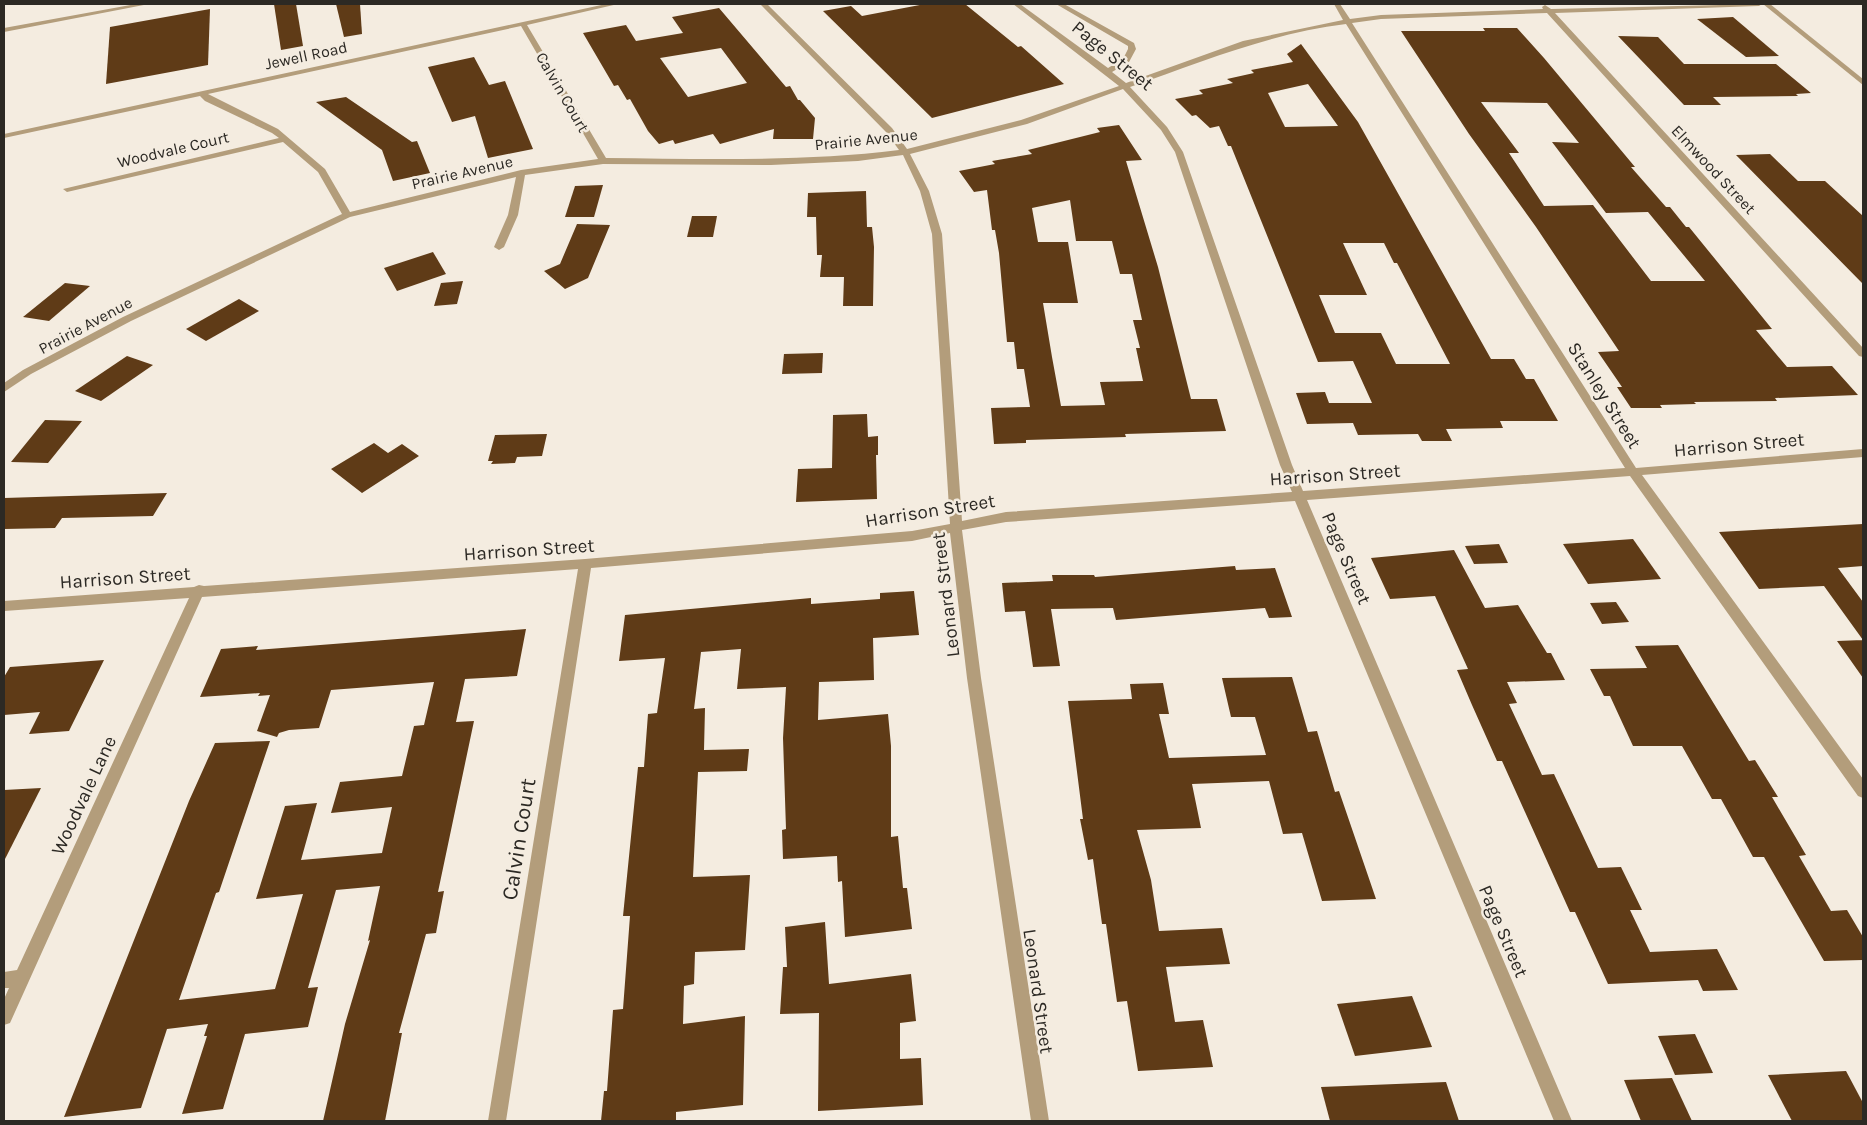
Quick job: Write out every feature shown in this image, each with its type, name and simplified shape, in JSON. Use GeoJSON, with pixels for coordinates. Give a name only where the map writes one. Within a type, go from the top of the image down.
{"type":"FeatureCollection","features":[{"type":"Feature","properties":{"kind":"street"},"geometry":{"type":"LineString","coordinates":[[4,30],[146,4]]}},
{"type":"Feature","properties":{"kind":"street","name":"Jewell Road"},"geometry":{"type":"LineString","coordinates":[[4,136],[615,4]]}},
{"type":"Feature","properties":{"kind":"street","name":"Leonard Street"},"geometry":{"type":"LineString","coordinates":[[763,4],[888,130],[906,152],[924,184],[937,234],[956,528],[974,678],[1040,1121]]}},
{"type":"Feature","properties":{"kind":"street","name":"Page Street"},"geometry":{"type":"LineString","coordinates":[[1016,4],[1127,86],[1158,119],[1185,164],[1283,455],[1563,1121]]}},
{"type":"Feature","properties":{"kind":"street"},"geometry":{"type":"LineString","coordinates":[[1059,4],[1131,45],[1132,49],[1126,60],[1107,72]]}},
{"type":"Feature","properties":{"kind":"street","name":"Stanley Street"},"geometry":{"type":"LineString","coordinates":[[1337,4],[1633,472],[1863,791]]}},
{"type":"Feature","properties":{"kind":"street","name":"Prairie Avenue"},"geometry":{"type":"LineString","coordinates":[[4,388],[27,372],[127,319],[296,237],[348,215],[521,173],[603,161],[771,162],[858,158],[906,152],[1016,124],[1246,43],[1310,27],[1347,21],[1545,7],[1759,4]]}},
{"type":"Feature","properties":{"kind":"street"},"geometry":{"type":"LineString","coordinates":[[1766,4],[1863,83]]}},
{"type":"Feature","properties":{"kind":"street","name":"Elmwood Street"},"geometry":{"type":"LineString","coordinates":[[1545,7],[1863,354]]}},
{"type":"Feature","properties":{"kind":"street","name":"Calvin Court"},"geometry":{"type":"LineString","coordinates":[[523,24],[603,161]]}},
{"type":"Feature","properties":{"kind":"street"},"geometry":{"type":"LineString","coordinates":[[201,92],[208,99],[275,131],[285,139],[322,172],[348,215]]}},
{"type":"Feature","properties":{"kind":"street","name":"Woodvale Court"},"geometry":{"type":"LineString","coordinates":[[67,188],[285,139]]}},
{"type":"Feature","properties":{"kind":"street"},"geometry":{"type":"LineString","coordinates":[[499,247],[513,215],[521,173]]}},
{"type":"Feature","properties":{"kind":"street","name":"Harrison Street"},"geometry":{"type":"LineString","coordinates":[[4,606],[199,590],[585,564],[912,536],[1006,517],[1633,472],[1863,453]]}},
{"type":"Feature","properties":{"kind":"street","name":"Calvin Court"},"geometry":{"type":"LineString","coordinates":[[497,1121],[585,564]]}},
{"type":"Feature","properties":{"kind":"street","name":"Woodvale Lane"},"geometry":{"type":"LineString","coordinates":[[4,1017],[199,590]]}},
{"type":"Feature","properties":{"kind":"street"},"geometry":{"type":"LineString","coordinates":[[4,980],[21,978]]}},
{"type":"Feature","properties":{"kind":"building"},"geometry":{"type":"Polygon","coordinates":[[[274,4],[296,4],[303,46],[281,50],[274,4]]]}},
{"type":"Feature","properties":{"kind":"building"},"geometry":{"type":"Polygon","coordinates":[[[336,4],[360,4],[362,34],[344,37],[336,4]]]}},
{"type":"Feature","properties":{"kind":"building"},"geometry":{"type":"Polygon","coordinates":[[[925,4],[965,4],[1018,47],[1021,46],[1064,84],[932,118],[823,11],[851,6],[862,16],[925,4]]]}},
{"type":"Feature","properties":{"kind":"building"},"geometry":{"type":"Polygon","coordinates":[[[719,8],[786,87],[790,86],[798,100],[815,118],[813,139],[773,139],[774,129],[720,144],[713,134],[675,144],[673,140],[659,144],[648,131],[630,99],[627,100],[618,85],[614,86],[583,33],[626,25],[636,41],[683,33],[672,17],[719,8]],[[721,48],[660,58],[688,97],[747,83],[721,48]]]}},
{"type":"Feature","properties":{"kind":"building"},"geometry":{"type":"Polygon","coordinates":[[[210,9],[208,65],[106,84],[110,27],[210,9]]]}},
{"type":"Feature","properties":{"kind":"building"},"geometry":{"type":"Polygon","coordinates":[[[1733,17],[1779,56],[1746,57],[1697,19],[1733,17]]]}},
{"type":"Feature","properties":{"kind":"building"},"geometry":{"type":"Polygon","coordinates":[[[1483,28],[1517,28],[1544,58],[1635,167],[1631,167],[1666,207],[1670,207],[1686,227],[1689,227],[1772,329],[1756,330],[1787,367],[1832,366],[1858,395],[1775,398],[1777,401],[1694,402],[1696,404],[1660,405],[1662,408],[1631,408],[1617,387],[1622,387],[1598,352],[1619,351],[1536,227],[1469,134],[1401,31],[1485,31],[1483,28]],[[1481,102],[1519,153],[1509,153],[1544,206],[1593,205],[1651,281],[1705,281],[1648,212],[1606,213],[1552,142],[1579,143],[1547,103],[1481,102]]]}},
{"type":"Feature","properties":{"kind":"building"},"geometry":{"type":"Polygon","coordinates":[[[1618,36],[1658,37],[1684,64],[1776,64],[1811,93],[1796,94],[1798,96],[1713,97],[1721,105],[1684,105],[1618,36]]]}},
{"type":"Feature","properties":{"kind":"building"},"geometry":{"type":"Polygon","coordinates":[[[1301,44],[1358,122],[1491,359],[1514,359],[1526,379],[1534,379],[1558,421],[1500,421],[1503,428],[1446,429],[1452,441],[1422,441],[1418,434],[1358,435],[1353,423],[1307,424],[1296,393],[1325,392],[1329,403],[1372,403],[1353,361],[1318,362],[1231,146],[1228,146],[1219,126],[1210,128],[1196,115],[1192,116],[1175,99],[1203,94],[1199,90],[1233,83],[1227,79],[1254,73],[1251,70],[1293,62],[1287,54],[1301,44]],[[1308,84],[1268,93],[1285,127],[1338,126],[1308,84]],[[1343,243],[1367,295],[1319,295],[1335,333],[1381,333],[1396,364],[1450,364],[1397,263],[1394,263],[1384,243],[1343,243]]]}},
{"type":"Feature","properties":{"kind":"building"},"geometry":{"type":"Polygon","coordinates":[[[474,57],[489,85],[505,81],[533,149],[488,158],[475,116],[452,122],[428,67],[474,57]]]}},
{"type":"Feature","properties":{"kind":"building"},"geometry":{"type":"Polygon","coordinates":[[[346,97],[412,142],[417,141],[430,173],[393,181],[382,150],[316,102],[346,97]]]}},
{"type":"Feature","properties":{"kind":"building"},"geometry":{"type":"Polygon","coordinates":[[[1119,125],[1142,160],[1126,161],[1158,267],[1191,399],[1217,399],[1226,431],[1125,434],[1126,437],[1026,440],[1026,443],[994,444],[991,408],[1030,407],[1024,369],[1017,369],[1014,342],[1007,342],[999,253],[995,230],[992,230],[987,190],[974,192],[959,171],[995,164],[992,161],[1032,154],[1028,150],[1100,132],[1097,128],[1119,125]],[[1070,200],[1032,208],[1038,242],[1068,242],[1078,303],[1043,303],[1061,406],[1105,405],[1100,382],[1143,381],[1136,348],[1140,348],[1133,320],[1142,320],[1132,274],[1120,274],[1112,241],[1076,241],[1070,200]]]}},
{"type":"Feature","properties":{"kind":"building"},"geometry":{"type":"Polygon","coordinates":[[[1770,154],[1798,181],[1825,181],[1863,216],[1863,284],[1736,155],[1770,154]]]}},
{"type":"Feature","properties":{"kind":"building"},"geometry":{"type":"Polygon","coordinates":[[[603,185],[594,217],[565,217],[575,186],[603,185]]]}},
{"type":"Feature","properties":{"kind":"building"},"geometry":{"type":"Polygon","coordinates":[[[866,191],[867,227],[872,227],[874,247],[873,306],[843,306],[844,277],[820,277],[822,255],[817,255],[816,217],[807,217],[808,193],[866,191]]]}},
{"type":"Feature","properties":{"kind":"building"},"geometry":{"type":"Polygon","coordinates":[[[692,216],[717,216],[713,237],[687,237],[692,216]]]}},
{"type":"Feature","properties":{"kind":"building"},"geometry":{"type":"Polygon","coordinates":[[[577,224],[610,225],[588,278],[565,289],[544,271],[560,264],[577,224]]]}},
{"type":"Feature","properties":{"kind":"building"},"geometry":{"type":"Polygon","coordinates":[[[433,252],[446,274],[397,291],[384,268],[433,252]]]}},
{"type":"Feature","properties":{"kind":"building"},"geometry":{"type":"Polygon","coordinates":[[[463,281],[457,304],[434,306],[441,283],[463,281]]]}},
{"type":"Feature","properties":{"kind":"building"},"geometry":{"type":"Polygon","coordinates":[[[65,283],[90,286],[49,321],[23,317],[65,283]]]}},
{"type":"Feature","properties":{"kind":"building"},"geometry":{"type":"Polygon","coordinates":[[[239,299],[259,311],[206,341],[186,329],[239,299]]]}},
{"type":"Feature","properties":{"kind":"building"},"geometry":{"type":"Polygon","coordinates":[[[823,353],[822,373],[782,374],[784,354],[823,353]]]}},
{"type":"Feature","properties":{"kind":"building"},"geometry":{"type":"Polygon","coordinates":[[[127,356],[153,365],[101,401],[75,391],[127,356]]]}},
{"type":"Feature","properties":{"kind":"building"},"geometry":{"type":"Polygon","coordinates":[[[867,414],[868,437],[878,436],[878,455],[876,455],[877,499],[796,502],[798,469],[832,468],[833,415],[867,414]]]}},
{"type":"Feature","properties":{"kind":"building"},"geometry":{"type":"Polygon","coordinates":[[[45,420],[82,421],[48,463],[11,462],[45,420]]]}},
{"type":"Feature","properties":{"kind":"building"},"geometry":{"type":"Polygon","coordinates":[[[547,434],[542,456],[517,457],[515,463],[491,464],[493,461],[488,461],[495,435],[547,434]]]}},
{"type":"Feature","properties":{"kind":"building"},"geometry":{"type":"Polygon","coordinates":[[[374,443],[388,453],[402,444],[419,456],[362,493],[331,469],[374,443]]]}},
{"type":"Feature","properties":{"kind":"building"},"geometry":{"type":"Polygon","coordinates":[[[167,493],[153,516],[62,518],[55,528],[4,529],[4,498],[167,493]]]}},
{"type":"Feature","properties":{"kind":"building"},"geometry":{"type":"Polygon","coordinates":[[[1863,524],[1863,566],[1838,568],[1863,602],[1863,640],[1824,586],[1759,589],[1719,532],[1863,524]]]}},
{"type":"Feature","properties":{"kind":"building"},"geometry":{"type":"Polygon","coordinates":[[[1633,539],[1661,579],[1588,584],[1563,544],[1633,539]]]}},
{"type":"Feature","properties":{"kind":"building"},"geometry":{"type":"Polygon","coordinates":[[[1499,544],[1508,563],[1474,564],[1465,546],[1499,544]]]}},
{"type":"Feature","properties":{"kind":"building"},"geometry":{"type":"Polygon","coordinates":[[[1454,550],[1485,608],[1518,605],[1547,653],[1551,653],[1565,680],[1507,682],[1517,703],[1509,704],[1542,775],[1554,774],[1598,868],[1621,867],[1642,910],[1630,910],[1650,952],[1717,949],[1738,990],[1703,991],[1698,980],[1608,984],[1575,912],[1570,912],[1502,761],[1497,761],[1472,705],[1457,670],[1468,669],[1435,596],[1390,599],[1371,558],[1454,550]]]}},
{"type":"Feature","properties":{"kind":"building"},"geometry":{"type":"Polygon","coordinates":[[[1235,566],[1236,570],[1275,568],[1292,617],[1269,618],[1265,608],[1116,620],[1113,608],[1051,609],[1060,666],[1033,667],[1025,611],[1005,612],[1002,583],[1053,581],[1052,575],[1094,575],[1095,577],[1235,566]]]}},
{"type":"Feature","properties":{"kind":"building"},"geometry":{"type":"Polygon","coordinates":[[[914,591],[919,635],[873,638],[874,680],[819,682],[818,720],[888,714],[891,746],[891,837],[898,836],[903,888],[907,888],[912,929],[845,937],[842,881],[838,882],[837,856],[783,859],[782,830],[786,829],[783,738],[786,687],[737,689],[741,649],[701,652],[694,709],[705,708],[704,750],[749,749],[747,771],[698,772],[693,877],[750,875],[745,950],[695,952],[694,984],[684,986],[683,1024],[745,1016],[743,1105],[676,1112],[676,1121],[601,1121],[604,1091],[607,1091],[613,1010],[623,1009],[630,916],[623,916],[638,767],[644,767],[648,714],[657,713],[665,658],[619,661],[625,615],[811,598],[811,604],[880,599],[880,593],[914,591]]]}},
{"type":"Feature","properties":{"kind":"building"},"geometry":{"type":"Polygon","coordinates":[[[1616,602],[1629,622],[1602,624],[1590,603],[1616,602]]]}},
{"type":"Feature","properties":{"kind":"building"},"geometry":{"type":"Polygon","coordinates":[[[526,629],[517,676],[465,679],[456,722],[474,721],[438,892],[444,891],[436,933],[426,934],[399,1033],[402,1033],[385,1121],[323,1121],[345,1024],[370,940],[368,941],[380,886],[336,890],[308,988],[318,987],[308,1027],[245,1034],[223,1109],[182,1114],[207,1036],[204,1036],[208,1024],[167,1029],[141,1108],[64,1117],[189,801],[215,743],[270,741],[219,892],[216,893],[179,1000],[275,989],[303,894],[256,899],[285,806],[317,803],[301,860],[382,853],[392,807],[331,813],[340,782],[402,776],[414,726],[424,725],[434,682],[331,690],[319,728],[289,730],[279,733],[277,737],[257,731],[270,695],[258,696],[260,693],[200,697],[221,649],[258,646],[256,650],[526,629]]]}},
{"type":"Feature","properties":{"kind":"building"},"geometry":{"type":"Polygon","coordinates":[[[1863,640],[1863,678],[1837,641],[1863,640]]]}},
{"type":"Feature","properties":{"kind":"building"},"geometry":{"type":"Polygon","coordinates":[[[1678,645],[1749,761],[1755,760],[1778,797],[1772,797],[1806,855],[1799,856],[1831,911],[1847,910],[1863,937],[1863,960],[1824,961],[1764,857],[1753,857],[1721,799],[1712,799],[1682,746],[1633,746],[1610,696],[1604,696],[1590,669],[1647,668],[1635,646],[1678,645]]]}},
{"type":"Feature","properties":{"kind":"building"},"geometry":{"type":"Polygon","coordinates":[[[104,660],[69,731],[29,734],[40,712],[4,715],[4,677],[10,667],[104,660]]]}},
{"type":"Feature","properties":{"kind":"building"},"geometry":{"type":"Polygon","coordinates":[[[1292,677],[1308,732],[1317,731],[1335,792],[1339,791],[1376,899],[1322,901],[1302,833],[1283,834],[1269,781],[1192,784],[1201,828],[1137,830],[1151,880],[1159,931],[1222,928],[1230,964],[1166,967],[1175,1022],[1203,1020],[1213,1067],[1138,1071],[1127,1001],[1117,1002],[1106,924],[1102,924],[1093,859],[1088,860],[1080,819],[1083,819],[1068,701],[1132,699],[1130,684],[1163,683],[1169,714],[1159,714],[1169,758],[1266,755],[1255,717],[1231,717],[1222,678],[1292,677]]]}},
{"type":"Feature","properties":{"kind":"building"},"geometry":{"type":"Polygon","coordinates":[[[41,788],[4,861],[4,790],[41,788]]]}},
{"type":"Feature","properties":{"kind":"building"},"geometry":{"type":"Polygon","coordinates":[[[825,922],[829,984],[911,974],[916,1021],[900,1023],[900,1059],[921,1058],[923,1105],[818,1111],[819,1013],[780,1014],[783,967],[787,967],[785,927],[825,922]]]}},
{"type":"Feature","properties":{"kind":"building"},"geometry":{"type":"Polygon","coordinates":[[[1412,996],[1432,1047],[1355,1056],[1337,1004],[1412,996]]]}},
{"type":"Feature","properties":{"kind":"building"},"geometry":{"type":"Polygon","coordinates":[[[1695,1034],[1713,1073],[1675,1075],[1658,1036],[1695,1034]]]}},
{"type":"Feature","properties":{"kind":"building"},"geometry":{"type":"Polygon","coordinates":[[[1846,1071],[1863,1103],[1863,1121],[1792,1121],[1768,1075],[1846,1071]]]}},
{"type":"Feature","properties":{"kind":"building"},"geometry":{"type":"Polygon","coordinates":[[[1672,1078],[1692,1121],[1641,1121],[1624,1080],[1672,1078]]]}},
{"type":"Feature","properties":{"kind":"building"},"geometry":{"type":"Polygon","coordinates":[[[1446,1082],[1459,1121],[1330,1121],[1321,1087],[1446,1082]]]}}]}
